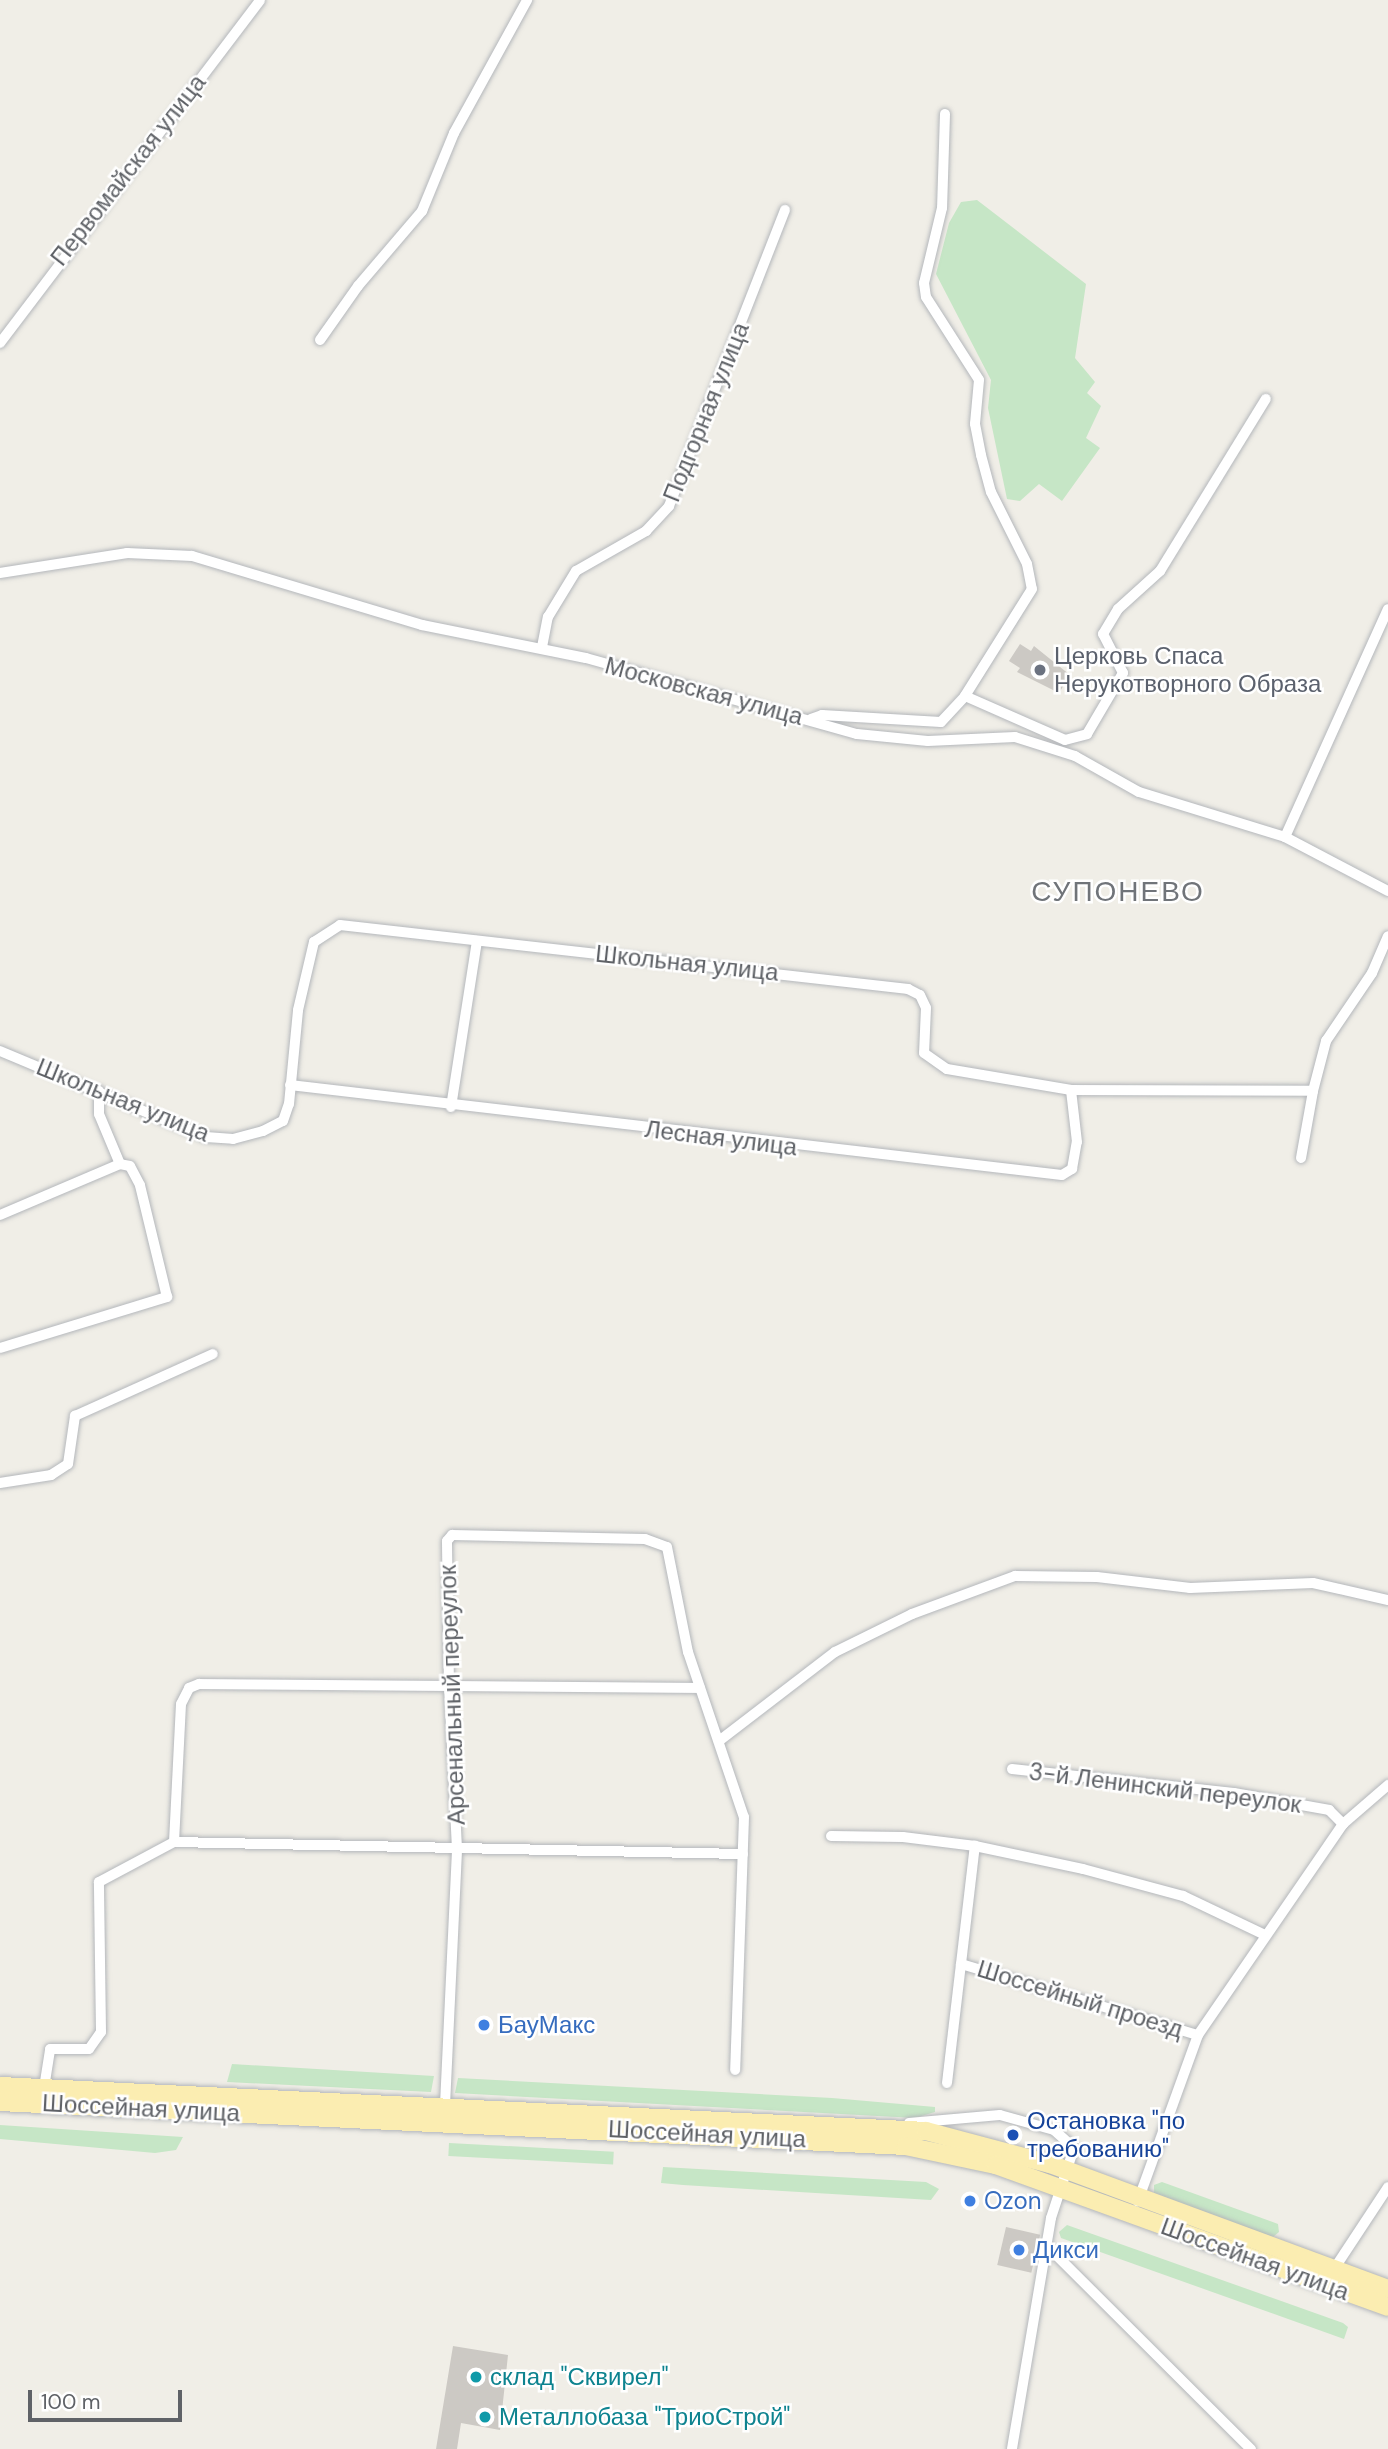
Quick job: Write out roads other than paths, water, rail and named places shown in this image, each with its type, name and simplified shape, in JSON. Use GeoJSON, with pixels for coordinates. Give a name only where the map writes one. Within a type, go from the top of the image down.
{"type":"FeatureCollection","features":[{"type":"Feature","properties":{"kind":"main road","name":"Шоссейная улица"},"geometry":{"type":"LineString","coordinates":[[0,2086],[881,2126],[979,2141],[1067,2170],[1388,2289]]}},
{"type":"Feature","properties":{"kind":"main road","name":"Шоссейная улица"},"geometry":{"type":"LineString","coordinates":[[0,2102],[880,2144],[970,2158],[1388,2307]]}},
{"type":"Feature","properties":{"kind":"street","name":"Первомайская улица"},"geometry":{"type":"LineString","coordinates":[[0,343],[260,0]]}},
{"type":"Feature","properties":{"kind":"street"},"geometry":{"type":"LineString","coordinates":[[320,340],[358,286],[422,211],[454,133],[527,0]]}},
{"type":"Feature","properties":{"kind":"street"},"geometry":{"type":"LineString","coordinates":[[811,719],[822,715],[941,722],[965,695],[1032,589],[1027,564],[984,468],[975,425],[979,380],[923,283],[942,208],[945,114]]}},
{"type":"Feature","properties":{"kind":"street","name":"Подгорная улица"},"geometry":{"type":"LineString","coordinates":[[542,647],[548,617],[576,571],[646,531],[670,506],[785,210]]}},
{"type":"Feature","properties":{"kind":"street"},"geometry":{"type":"LineString","coordinates":[[965,695],[1072,740],[1087,734],[1123,673],[1103,634],[1118,609],[1160,571],[1266,399]]}},
{"type":"Feature","properties":{"kind":"street","name":"Московская улица"},"geometry":{"type":"LineString","coordinates":[[0,573],[127,553],[192,556],[422,625],[542,647],[858,734],[928,741],[1015,737],[1075,756],[1139,792],[1285,837],[1388,891]]}},
{"type":"Feature","properties":{"kind":"street"},"geometry":{"type":"LineString","coordinates":[[1285,837],[1388,609]]}},
{"type":"Feature","properties":{"kind":"street","name":"Школьная улица"},"geometry":{"type":"LineString","coordinates":[[0,1051],[206,1137],[233,1139],[282,1121],[290,1085],[306,964],[325,931],[340,925],[908,989],[920,995],[926,1008],[924,1053],[938,1067],[1071,1090],[1313,1091]]}},
{"type":"Feature","properties":{"kind":"street"},"geometry":{"type":"LineString","coordinates":[[1301,1158],[1313,1091],[1326,1041],[1372,973],[1388,936]]}},
{"type":"Feature","properties":{"kind":"street"},"geometry":{"type":"LineString","coordinates":[[451,1107],[477,941]]}},
{"type":"Feature","properties":{"kind":"street","name":"Лесная улица"},"geometry":{"type":"LineString","coordinates":[[290,1085],[451,1107],[1062,1175],[1072,1169],[1077,1142],[1071,1090]]}},
{"type":"Feature","properties":{"kind":"street"},"geometry":{"type":"LineString","coordinates":[[99,1091],[99,1114],[120,1164]]}},
{"type":"Feature","properties":{"kind":"street"},"geometry":{"type":"LineString","coordinates":[[0,1215],[120,1164],[130,1166],[140,1185],[167,1297],[119,1314],[0,1348]]}},
{"type":"Feature","properties":{"kind":"street"},"geometry":{"type":"LineString","coordinates":[[0,1483],[51,1475],[68,1464],[75,1416],[213,1354]]}},
{"type":"Feature","properties":{"kind":"street","name":"Арсенальный переулок"},"geometry":{"type":"LineString","coordinates":[[445,2105],[457,1849],[449,1687],[447,1541],[452,1535],[645,1539],[667,1547],[700,1688],[744,1817],[735,2070]]}},
{"type":"Feature","properties":{"kind":"street"},"geometry":{"type":"LineString","coordinates":[[719,1741],[835,1652],[912,1614],[1015,1576],[1097,1577],[1190,1588],[1314,1583],[1388,1600]]}},
{"type":"Feature","properties":{"kind":"street"},"geometry":{"type":"LineString","coordinates":[[174,1842],[181,1704],[189,1688],[199,1684],[700,1688]]}},
{"type":"Feature","properties":{"kind":"street","name":"3-й Ленинский переулок"},"geometry":{"type":"LineString","coordinates":[[1012,1769],[1234,1793],[1329,1810],[1343,1824]]}},
{"type":"Feature","properties":{"kind":"street"},"geometry":{"type":"LineString","coordinates":[[1133,2215],[1198,2035],[1343,1824],[1388,1785]]}},
{"type":"Feature","properties":{"kind":"street"},"geometry":{"type":"LineString","coordinates":[[831,1836],[903,1837],[975,1846],[1183,1896],[1265,1935]]}},
{"type":"Feature","properties":{"kind":"street"},"geometry":{"type":"LineString","coordinates":[[44,2088],[50,2049],[89,2049],[101,2032],[99,1882],[174,1842],[743,1854]]}},
{"type":"Feature","properties":{"kind":"street"},"geometry":{"type":"LineString","coordinates":[[947,2084],[975,1846]]}},
{"type":"Feature","properties":{"kind":"street","name":"Шоссейный проезд"},"geometry":{"type":"LineString","coordinates":[[961,1964],[1198,2035]]}},
{"type":"Feature","properties":{"kind":"street"},"geometry":{"type":"LineString","coordinates":[[881,2126],[1010,2117],[1068,2138],[1074,2148],[1060,2188],[1047,2246],[1012,2449]]}},
{"type":"Feature","properties":{"kind":"street"},"geometry":{"type":"LineString","coordinates":[[1334,2269],[1388,2187]]}},
{"type":"Feature","properties":{"kind":"street"},"geometry":{"type":"LineString","coordinates":[[1047,2246],[1251,2449]]}},
{"type":"Feature","properties":{"kind":"place","name":"Церковь Спаса Нерукотворного Образа"},"geometry":{"type":"Point","coordinates":[1040,670]}},
{"type":"Feature","properties":{"kind":"place","name":"БауМакс"},"geometry":{"type":"Point","coordinates":[484,2025]}},
{"type":"Feature","properties":{"kind":"place","name":"Остановка \"по требованию\""},"geometry":{"type":"Point","coordinates":[1013,2135]}},
{"type":"Feature","properties":{"kind":"place","name":"Ozon"},"geometry":{"type":"Point","coordinates":[970,2201]}},
{"type":"Feature","properties":{"kind":"place","name":"Дикси"},"geometry":{"type":"Point","coordinates":[1019,2250]}},
{"type":"Feature","properties":{"kind":"place","name":"склад \"Сквирел\""},"geometry":{"type":"Point","coordinates":[476,2377]}},
{"type":"Feature","properties":{"kind":"place","name":"Металлобаза \"ТриоСтрой\""},"geometry":{"type":"Point","coordinates":[485,2417]}},
{"type":"Feature","properties":{"kind":"district","name":"СУПОНЕВО"},"geometry":{"type":"Point","coordinates":[1118,892]}}]}
